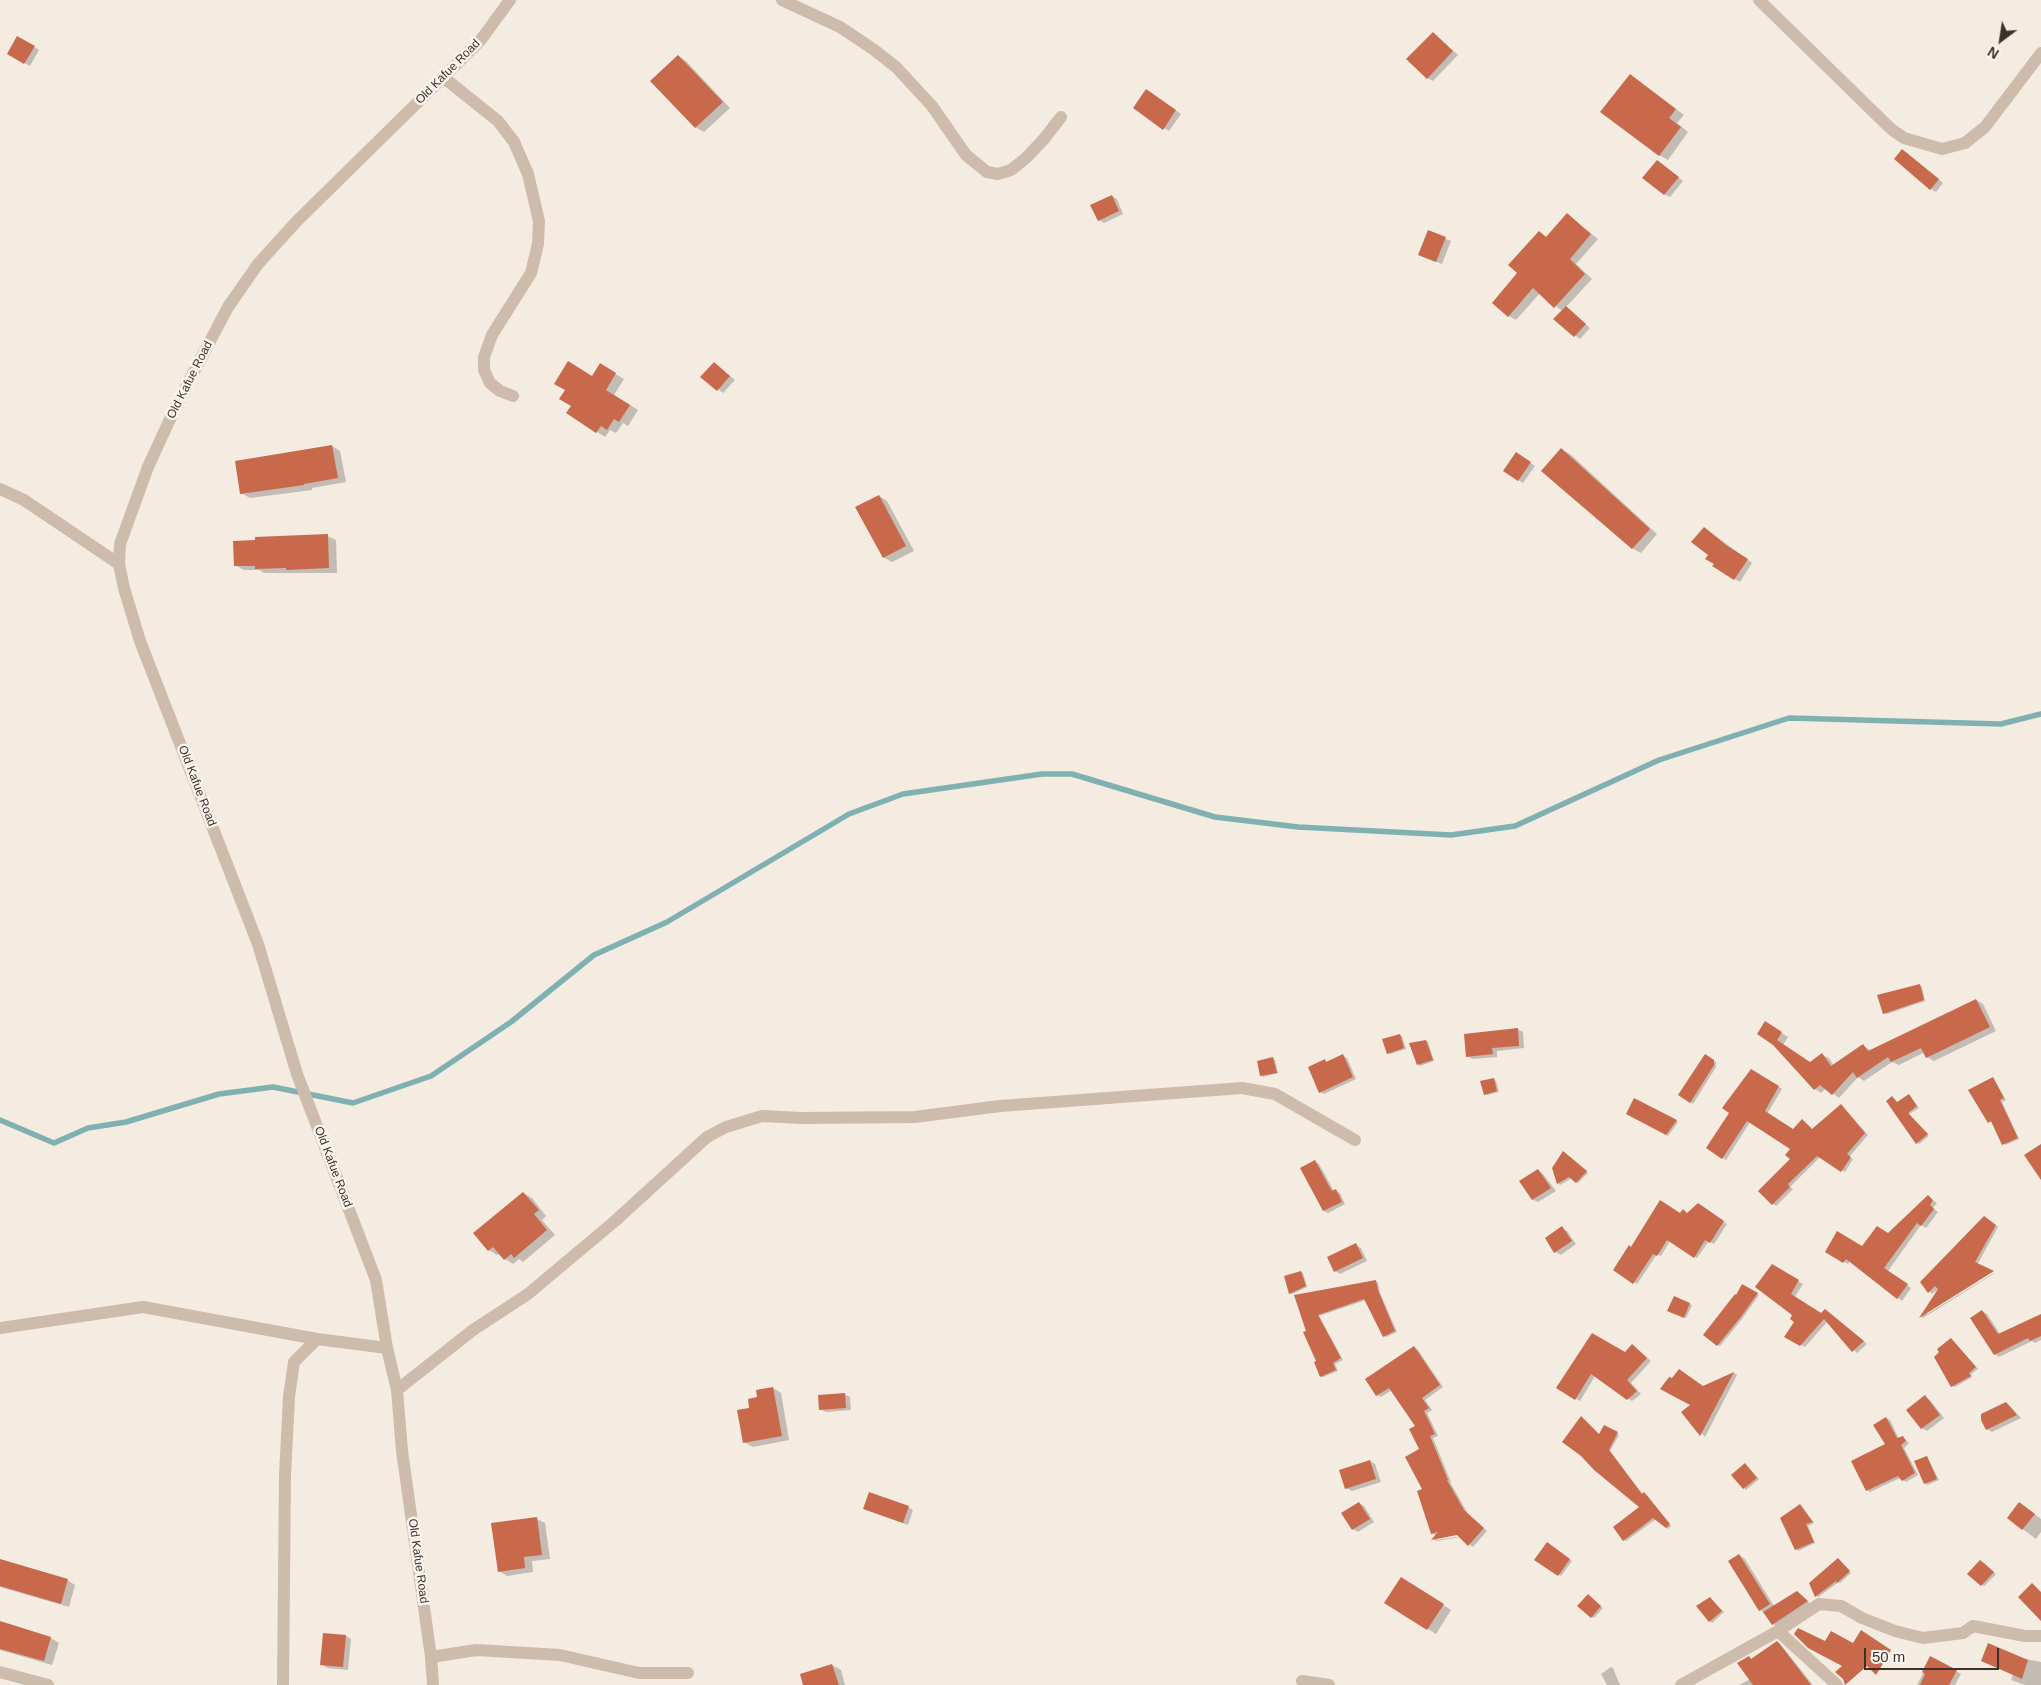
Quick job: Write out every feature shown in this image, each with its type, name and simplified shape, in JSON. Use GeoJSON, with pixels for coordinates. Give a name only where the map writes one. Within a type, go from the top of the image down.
{"type":"FeatureCollection","features":[{"type":"Feature","properties":{"kind":"street","name":"Old Kafue Road"},"geometry":{"type":"LineString","coordinates":[[433,1685],[431,1657],[402,1451],[397,1390],[387,1348],[376,1280],[297,1074],[258,944],[140,641],[119,564],[120,544],[148,467],[176,406],[228,306],[258,264],[296,222],[480,41],[510,0]]}},
{"type":"Feature","properties":{"kind":"street"},"geometry":{"type":"LineString","coordinates":[[782,0],[840,27],[896,67],[932,106],[966,155],[987,172],[998,174],[1011,170],[1026,158],[1044,139],[1061,117]]}},
{"type":"Feature","properties":{"kind":"street"},"geometry":{"type":"LineString","coordinates":[[1759,0],[1891,129],[1904,138],[1942,149],[1965,143],[1985,128],[2041,53]]}},
{"type":"Feature","properties":{"kind":"street"},"geometry":{"type":"LineString","coordinates":[[443,78],[498,120],[514,142],[530,183],[538,221],[538,244],[530,273],[492,335],[484,357],[484,370],[490,383],[500,391],[513,396]]}},
{"type":"Feature","properties":{"kind":"street"},"geometry":{"type":"LineString","coordinates":[[0,489],[24,500],[119,564]]}},
{"type":"Feature","properties":{"kind":"street"},"geometry":{"type":"LineString","coordinates":[[397,1390],[473,1330],[528,1294],[615,1220],[707,1137],[726,1127],[762,1116],[915,1118],[1000,1106],[1242,1088],[1275,1094],[1355,1140]]}},
{"type":"Feature","properties":{"kind":"street"},"geometry":{"type":"LineString","coordinates":[[0,1328],[142,1307],[316,1339],[387,1348]]}},
{"type":"Feature","properties":{"kind":"street"},"geometry":{"type":"LineString","coordinates":[[283,1685],[285,1475],[289,1397],[294,1362],[316,1339]]}},
{"type":"Feature","properties":{"kind":"street"},"geometry":{"type":"LineString","coordinates":[[1681,1685],[1778,1631],[1819,1604],[1842,1606],[1862,1618],[1895,1631],[1924,1638],[1963,1633],[1973,1626],[2025,1636],[2041,1636]]}},
{"type":"Feature","properties":{"kind":"street"},"geometry":{"type":"LineString","coordinates":[[1778,1631],[1837,1685]]}},
{"type":"Feature","properties":{"kind":"street"},"geometry":{"type":"LineString","coordinates":[[431,1657],[476,1650],[560,1654],[639,1673],[688,1673]]}},
{"type":"Feature","properties":{"kind":"street"},"geometry":{"type":"LineString","coordinates":[[0,1672],[48,1685]]}},
{"type":"Feature","properties":{"kind":"street"},"geometry":{"type":"LineString","coordinates":[[1302,1681],[1329,1685]]}},
{"type":"Feature","properties":{"kind":"building"},"geometry":{"type":"Polygon","coordinates":[[[1433,32],[1453,51],[1427,79],[1406,59],[1433,32]]]}},
{"type":"Feature","properties":{"kind":"building"},"geometry":{"type":"Polygon","coordinates":[[[17,36],[35,46],[24,64],[7,54],[17,36]]]}},
{"type":"Feature","properties":{"kind":"building"},"geometry":{"type":"Polygon","coordinates":[[[678,55],[723,102],[695,128],[650,81],[678,55]]]}},
{"type":"Feature","properties":{"kind":"building"},"geometry":{"type":"Polygon","coordinates":[[[1630,74],[1676,109],[1669,118],[1681,127],[1659,156],[1600,112],[1630,74]]]}},
{"type":"Feature","properties":{"kind":"building"},"geometry":{"type":"Polygon","coordinates":[[[1146,89],[1176,110],[1163,130],[1133,108],[1146,89]]]}},
{"type":"Feature","properties":{"kind":"building"},"geometry":{"type":"Polygon","coordinates":[[[1902,149],[1939,179],[1930,190],[1894,159],[1902,149]]]}},
{"type":"Feature","properties":{"kind":"building"},"geometry":{"type":"Polygon","coordinates":[[[1657,160],[1679,177],[1664,195],[1642,178],[1657,160]]]}},
{"type":"Feature","properties":{"kind":"building"},"geometry":{"type":"Polygon","coordinates":[[[1112,195],[1119,211],[1098,221],[1090,205],[1112,195]]]}},
{"type":"Feature","properties":{"kind":"building"},"geometry":{"type":"Polygon","coordinates":[[[1567,213],[1591,234],[1570,259],[1585,274],[1554,308],[1533,288],[1508,317],[1492,303],[1517,273],[1508,265],[1539,231],[1546,237],[1567,213]]]}},
{"type":"Feature","properties":{"kind":"building"},"geometry":{"type":"Polygon","coordinates":[[[1428,230],[1446,237],[1436,262],[1418,255],[1428,230]]]}},
{"type":"Feature","properties":{"kind":"building"},"geometry":{"type":"Polygon","coordinates":[[[1566,306],[1586,324],[1574,337],[1553,319],[1566,306]]]}},
{"type":"Feature","properties":{"kind":"building"},"geometry":{"type":"Polygon","coordinates":[[[568,361],[592,376],[600,363],[616,373],[606,390],[630,405],[619,422],[614,419],[607,430],[601,426],[596,433],[566,413],[571,406],[559,399],[565,390],[554,384],[568,361]]]}},
{"type":"Feature","properties":{"kind":"building"},"geometry":{"type":"Polygon","coordinates":[[[714,362],[730,376],[717,391],[700,377],[714,362]]]}},
{"type":"Feature","properties":{"kind":"building"},"geometry":{"type":"Polygon","coordinates":[[[332,445],[338,478],[240,494],[235,461],[332,445]]]}},
{"type":"Feature","properties":{"kind":"building"},"geometry":{"type":"Polygon","coordinates":[[[1561,448],[1650,529],[1632,549],[1541,471],[1561,448]]]}},
{"type":"Feature","properties":{"kind":"building"},"geometry":{"type":"Polygon","coordinates":[[[1516,452],[1531,462],[1518,481],[1503,471],[1516,452]]]}},
{"type":"Feature","properties":{"kind":"building"},"geometry":{"type":"Polygon","coordinates":[[[879,495],[906,546],[883,558],[855,507],[879,495]]]}},
{"type":"Feature","properties":{"kind":"building"},"geometry":{"type":"Polygon","coordinates":[[[1704,527],[1726,545],[1748,559],[1734,580],[1712,566],[1714,564],[1705,559],[1708,555],[1691,542],[1704,527]]]}},
{"type":"Feature","properties":{"kind":"building"},"geometry":{"type":"Polygon","coordinates":[[[328,534],[329,568],[286,570],[286,568],[255,569],[255,566],[234,566],[233,541],[255,540],[255,537],[328,534]]]}},
{"type":"Feature","properties":{"kind":"building"},"geometry":{"type":"Polygon","coordinates":[[[1920,984],[1924,1000],[1883,1014],[1877,995],[1920,984]]]}},
{"type":"Feature","properties":{"kind":"building"},"geometry":{"type":"Polygon","coordinates":[[[1976,999],[1990,1027],[1926,1058],[1921,1048],[1891,1062],[1888,1057],[1857,1078],[1853,1072],[1832,1095],[1820,1085],[1814,1090],[1773,1045],[1757,1034],[1765,1021],[1782,1032],[1777,1040],[1810,1062],[1822,1053],[1831,1066],[1863,1044],[1868,1051],[1976,999]]]}},
{"type":"Feature","properties":{"kind":"building"},"geometry":{"type":"Polygon","coordinates":[[[1518,1028],[1519,1046],[1492,1048],[1493,1054],[1466,1057],[1464,1034],[1518,1028]]]}},
{"type":"Feature","properties":{"kind":"building"},"geometry":{"type":"Polygon","coordinates":[[[1400,1034],[1404,1048],[1387,1054],[1382,1039],[1400,1034]]]}},
{"type":"Feature","properties":{"kind":"building"},"geometry":{"type":"Polygon","coordinates":[[[1426,1040],[1433,1060],[1417,1065],[1409,1043],[1426,1040]]]}},
{"type":"Feature","properties":{"kind":"building"},"geometry":{"type":"Polygon","coordinates":[[[1343,1054],[1353,1077],[1319,1093],[1308,1067],[1325,1059],[1326,1062],[1343,1054]]]}},
{"type":"Feature","properties":{"kind":"building"},"geometry":{"type":"Polygon","coordinates":[[[1705,1054],[1714,1060],[1714,1065],[1690,1103],[1678,1095],[1705,1054]]]}},
{"type":"Feature","properties":{"kind":"building"},"geometry":{"type":"Polygon","coordinates":[[[1273,1057],[1277,1073],[1260,1076],[1257,1061],[1273,1057]]]}},
{"type":"Feature","properties":{"kind":"building"},"geometry":{"type":"Polygon","coordinates":[[[1751,1069],[1779,1086],[1765,1111],[1793,1129],[1802,1119],[1812,1129],[1841,1104],[1865,1133],[1847,1154],[1851,1157],[1841,1172],[1817,1156],[1788,1184],[1790,1187],[1772,1205],[1758,1191],[1790,1159],[1785,1155],[1790,1149],[1747,1121],[1722,1159],[1706,1148],[1729,1113],[1722,1108],[1751,1069]]]}},
{"type":"Feature","properties":{"kind":"building"},"geometry":{"type":"Polygon","coordinates":[[[1993,1077],[2004,1098],[2000,1100],[2018,1138],[2002,1145],[1991,1121],[1988,1123],[1968,1090],[1993,1077]]]}},
{"type":"Feature","properties":{"kind":"building"},"geometry":{"type":"Polygon","coordinates":[[[1494,1078],[1497,1091],[1484,1095],[1480,1081],[1494,1078]]]}},
{"type":"Feature","properties":{"kind":"building"},"geometry":{"type":"Polygon","coordinates":[[[1909,1094],[1917,1106],[1908,1113],[1928,1134],[1916,1144],[1886,1101],[1892,1096],[1897,1102],[1909,1094]]]}},
{"type":"Feature","properties":{"kind":"building"},"geometry":{"type":"Polygon","coordinates":[[[1634,1098],[1677,1120],[1666,1135],[1626,1114],[1634,1098]]]}},
{"type":"Feature","properties":{"kind":"building"},"geometry":{"type":"Polygon","coordinates":[[[2041,1144],[2041,1180],[2024,1155],[2041,1144]]]}},
{"type":"Feature","properties":{"kind":"building"},"geometry":{"type":"Polygon","coordinates":[[[1563,1151],[1587,1171],[1576,1183],[1569,1177],[1557,1184],[1552,1168],[1563,1151]]]}},
{"type":"Feature","properties":{"kind":"building"},"geometry":{"type":"Polygon","coordinates":[[[1315,1160],[1332,1191],[1336,1189],[1342,1202],[1323,1211],[1300,1168],[1315,1160]]]}},
{"type":"Feature","properties":{"kind":"building"},"geometry":{"type":"Polygon","coordinates":[[[1538,1169],[1551,1188],[1532,1200],[1519,1181],[1538,1169]]]}},
{"type":"Feature","properties":{"kind":"building"},"geometry":{"type":"Polygon","coordinates":[[[523,1192],[539,1210],[534,1214],[547,1230],[514,1258],[511,1254],[504,1260],[493,1247],[488,1251],[473,1233],[523,1192]]]}},
{"type":"Feature","properties":{"kind":"building"},"geometry":{"type":"Polygon","coordinates":[[[1928,1195],[1933,1200],[1930,1205],[1934,1209],[1921,1226],[1917,1223],[1884,1268],[1908,1284],[1897,1299],[1846,1259],[1843,1263],[1825,1252],[1837,1231],[1862,1246],[1877,1226],[1888,1233],[1928,1195]]]}},
{"type":"Feature","properties":{"kind":"building"},"geometry":{"type":"Polygon","coordinates":[[[1660,1200],[1680,1213],[1683,1209],[1687,1213],[1698,1203],[1724,1221],[1710,1243],[1705,1240],[1694,1258],[1667,1240],[1657,1256],[1653,1254],[1633,1284],[1613,1270],[1629,1245],[1631,1247],[1660,1200]]]}},
{"type":"Feature","properties":{"kind":"building"},"geometry":{"type":"Polygon","coordinates":[[[1984,1216],[1996,1225],[1975,1262],[1994,1271],[1919,1318],[1938,1289],[1935,1286],[1928,1293],[1920,1282],[1984,1216]]]}},
{"type":"Feature","properties":{"kind":"building"},"geometry":{"type":"Polygon","coordinates":[[[1562,1226],[1572,1241],[1554,1253],[1545,1238],[1562,1226]]]}},
{"type":"Feature","properties":{"kind":"building"},"geometry":{"type":"Polygon","coordinates":[[[1356,1243],[1363,1258],[1334,1272],[1327,1257],[1356,1243]]]}},
{"type":"Feature","properties":{"kind":"building"},"geometry":{"type":"Polygon","coordinates":[[[1772,1264],[1799,1280],[1791,1294],[1821,1313],[1825,1309],[1864,1341],[1852,1352],[1824,1319],[1800,1346],[1784,1337],[1794,1322],[1790,1319],[1792,1315],[1755,1287],[1772,1264]]]}},
{"type":"Feature","properties":{"kind":"building"},"geometry":{"type":"Polygon","coordinates":[[[1301,1271],[1306,1286],[1289,1294],[1284,1276],[1301,1271]]]}},
{"type":"Feature","properties":{"kind":"building"},"geometry":{"type":"Polygon","coordinates":[[[1376,1280],[1378,1290],[1395,1331],[1383,1337],[1364,1299],[1318,1315],[1341,1358],[1333,1363],[1336,1370],[1320,1377],[1314,1362],[1316,1361],[1303,1332],[1306,1331],[1294,1295],[1376,1280]]]}},
{"type":"Feature","properties":{"kind":"building"},"geometry":{"type":"Polygon","coordinates":[[[1742,1284],[1758,1293],[1717,1346],[1703,1335],[1736,1295],[1742,1284]]]}},
{"type":"Feature","properties":{"kind":"building"},"geometry":{"type":"Polygon","coordinates":[[[1674,1296],[1690,1303],[1684,1318],[1667,1311],[1674,1296]]]}},
{"type":"Feature","properties":{"kind":"building"},"geometry":{"type":"Polygon","coordinates":[[[1982,1310],[1998,1334],[2041,1314],[2041,1336],[2030,1341],[2028,1338],[1994,1355],[1970,1318],[1982,1310]]]}},
{"type":"Feature","properties":{"kind":"building"},"geometry":{"type":"Polygon","coordinates":[[[1592,1333],[1625,1352],[1632,1344],[1647,1358],[1627,1380],[1637,1391],[1627,1400],[1591,1374],[1575,1400],[1556,1388],[1592,1333]]]}},
{"type":"Feature","properties":{"kind":"building"},"geometry":{"type":"Polygon","coordinates":[[[1951,1338],[1976,1367],[1969,1373],[1971,1376],[1951,1387],[1934,1357],[1939,1352],[1937,1349],[1951,1338]]]}},
{"type":"Feature","properties":{"kind":"building"},"geometry":{"type":"Polygon","coordinates":[[[1414,1346],[1440,1385],[1422,1398],[1429,1408],[1424,1411],[1435,1434],[1430,1436],[1447,1480],[1464,1510],[1484,1528],[1468,1546],[1457,1535],[1431,1540],[1438,1532],[1431,1534],[1417,1491],[1422,1489],[1405,1457],[1419,1449],[1409,1429],[1415,1426],[1389,1388],[1376,1396],[1365,1379],[1414,1346]]]}},
{"type":"Feature","properties":{"kind":"building"},"geometry":{"type":"Polygon","coordinates":[[[1679,1369],[1703,1386],[1734,1372],[1700,1436],[1681,1412],[1690,1405],[1660,1389],[1669,1377],[1672,1378],[1679,1369]]]}},
{"type":"Feature","properties":{"kind":"building"},"geometry":{"type":"Polygon","coordinates":[[[773,1387],[782,1436],[743,1443],[737,1410],[749,1408],[748,1399],[757,1397],[756,1390],[773,1387]]]}},
{"type":"Feature","properties":{"kind":"building"},"geometry":{"type":"Polygon","coordinates":[[[845,1393],[846,1408],[819,1410],[818,1395],[845,1393]]]}},
{"type":"Feature","properties":{"kind":"building"},"geometry":{"type":"Polygon","coordinates":[[[1925,1395],[1940,1415],[1921,1429],[1906,1410],[1925,1395]]]}},
{"type":"Feature","properties":{"kind":"building"},"geometry":{"type":"Polygon","coordinates":[[[2006,1402],[2017,1415],[1986,1430],[1981,1420],[1981,1414],[2006,1402]]]}},
{"type":"Feature","properties":{"kind":"building"},"geometry":{"type":"Polygon","coordinates":[[[1581,1416],[1599,1434],[1604,1425],[1618,1432],[1609,1450],[1642,1494],[1644,1492],[1670,1524],[1666,1528],[1653,1518],[1623,1541],[1613,1527],[1639,1507],[1594,1470],[1581,1456],[1562,1442],[1581,1416]]]}},
{"type":"Feature","properties":{"kind":"building"},"geometry":{"type":"Polygon","coordinates":[[[1886,1417],[1897,1438],[1903,1436],[1906,1441],[1901,1445],[1915,1473],[1902,1481],[1898,1476],[1866,1491],[1851,1461],[1885,1444],[1873,1425],[1886,1417]]]}},
{"type":"Feature","properties":{"kind":"building"},"geometry":{"type":"Polygon","coordinates":[[[1927,1456],[1937,1479],[1924,1484],[1914,1461],[1927,1456]]]}},
{"type":"Feature","properties":{"kind":"building"},"geometry":{"type":"Polygon","coordinates":[[[1370,1460],[1376,1479],[1345,1489],[1339,1470],[1370,1460]]]}},
{"type":"Feature","properties":{"kind":"building"},"geometry":{"type":"Polygon","coordinates":[[[1745,1463],[1757,1478],[1743,1489],[1731,1475],[1745,1463]]]}},
{"type":"Feature","properties":{"kind":"building"},"geometry":{"type":"Polygon","coordinates":[[[869,1492],[909,1506],[903,1523],[863,1509],[869,1492]]]}},
{"type":"Feature","properties":{"kind":"building"},"geometry":{"type":"Polygon","coordinates":[[[1359,1502],[1370,1519],[1352,1530],[1341,1513],[1359,1502]]]}},
{"type":"Feature","properties":{"kind":"building"},"geometry":{"type":"Polygon","coordinates":[[[2019,1502],[2035,1514],[2022,1530],[2007,1518],[2019,1502]]]}},
{"type":"Feature","properties":{"kind":"building"},"geometry":{"type":"Polygon","coordinates":[[[1800,1504],[1813,1522],[1806,1524],[1814,1542],[1795,1550],[1780,1518],[1800,1504]]]}},
{"type":"Feature","properties":{"kind":"building"},"geometry":{"type":"Polygon","coordinates":[[[537,1517],[542,1555],[524,1557],[525,1568],[498,1572],[491,1523],[537,1517]]]}},
{"type":"Feature","properties":{"kind":"building"},"geometry":{"type":"Polygon","coordinates":[[[1547,1542],[1570,1559],[1558,1576],[1534,1560],[1547,1542]]]}},
{"type":"Feature","properties":{"kind":"building"},"geometry":{"type":"Polygon","coordinates":[[[1739,1554],[1770,1604],[1759,1611],[1728,1561],[1739,1554]]]}},
{"type":"Feature","properties":{"kind":"building"},"geometry":{"type":"Polygon","coordinates":[[[1838,1558],[1850,1571],[1837,1583],[1836,1581],[1815,1597],[1809,1583],[1838,1558]]]}},
{"type":"Feature","properties":{"kind":"building"},"geometry":{"type":"Polygon","coordinates":[[[0,1559],[68,1579],[61,1604],[0,1586],[0,1559]]]}},
{"type":"Feature","properties":{"kind":"building"},"geometry":{"type":"Polygon","coordinates":[[[1980,1560],[1994,1572],[1981,1586],[1967,1574],[1980,1560]]]}},
{"type":"Feature","properties":{"kind":"building"},"geometry":{"type":"Polygon","coordinates":[[[1401,1577],[1444,1604],[1427,1630],[1384,1603],[1401,1577]]]}},
{"type":"Feature","properties":{"kind":"building"},"geometry":{"type":"Polygon","coordinates":[[[2032,1583],[2041,1592],[2041,1621],[2018,1597],[2032,1583]]]}},
{"type":"Feature","properties":{"kind":"building"},"geometry":{"type":"Polygon","coordinates":[[[1797,1591],[1808,1601],[1772,1625],[1763,1612],[1797,1591]]]}},
{"type":"Feature","properties":{"kind":"building"},"geometry":{"type":"Polygon","coordinates":[[[1588,1594],[1601,1606],[1591,1618],[1577,1606],[1588,1594]]]}},
{"type":"Feature","properties":{"kind":"building"},"geometry":{"type":"Polygon","coordinates":[[[1710,1597],[1722,1611],[1709,1622],[1696,1606],[1710,1597]]]}},
{"type":"Feature","properties":{"kind":"building"},"geometry":{"type":"Polygon","coordinates":[[[0,1621],[51,1637],[44,1661],[0,1649],[0,1621]]]}},
{"type":"Feature","properties":{"kind":"building"},"geometry":{"type":"Polygon","coordinates":[[[1798,1628],[1825,1641],[1831,1631],[1853,1643],[1861,1630],[1891,1650],[1876,1675],[1867,1666],[1845,1685],[1843,1679],[1835,1672],[1842,1666],[1808,1648],[1794,1634],[1798,1628]]]}},
{"type":"Feature","properties":{"kind":"building"},"geometry":{"type":"Polygon","coordinates":[[[323,1633],[346,1635],[343,1667],[320,1665],[323,1633]]]}},
{"type":"Feature","properties":{"kind":"building"},"geometry":{"type":"Polygon","coordinates":[[[1777,1641],[1811,1685],[1753,1685],[1737,1663],[1749,1656],[1751,1659],[1777,1641]]]}},
{"type":"Feature","properties":{"kind":"building"},"geometry":{"type":"Polygon","coordinates":[[[1988,1643],[2028,1660],[2022,1679],[1981,1661],[1988,1643]]]}},
{"type":"Feature","properties":{"kind":"building"},"geometry":{"type":"Polygon","coordinates":[[[1930,1656],[1957,1670],[1949,1685],[1920,1685],[1925,1674],[1922,1672],[1930,1656]]]}},
{"type":"Feature","properties":{"kind":"building"},"geometry":{"type":"Polygon","coordinates":[[[832,1664],[839,1685],[803,1685],[800,1674],[832,1664]]]}},
{"type":"Feature","properties":{"kind":"waterway"},"geometry":{"type":"LineString","coordinates":[[0,1120],[54,1143],[88,1128],[126,1122],[219,1094],[273,1087],[353,1103],[431,1076],[511,1022],[594,955],[667,922],[849,814],[903,794],[1042,774],[1072,774],[1215,817],[1298,827],[1451,835],[1515,826],[1659,760],[1789,718],[2001,724],[2041,714]]}}]}
